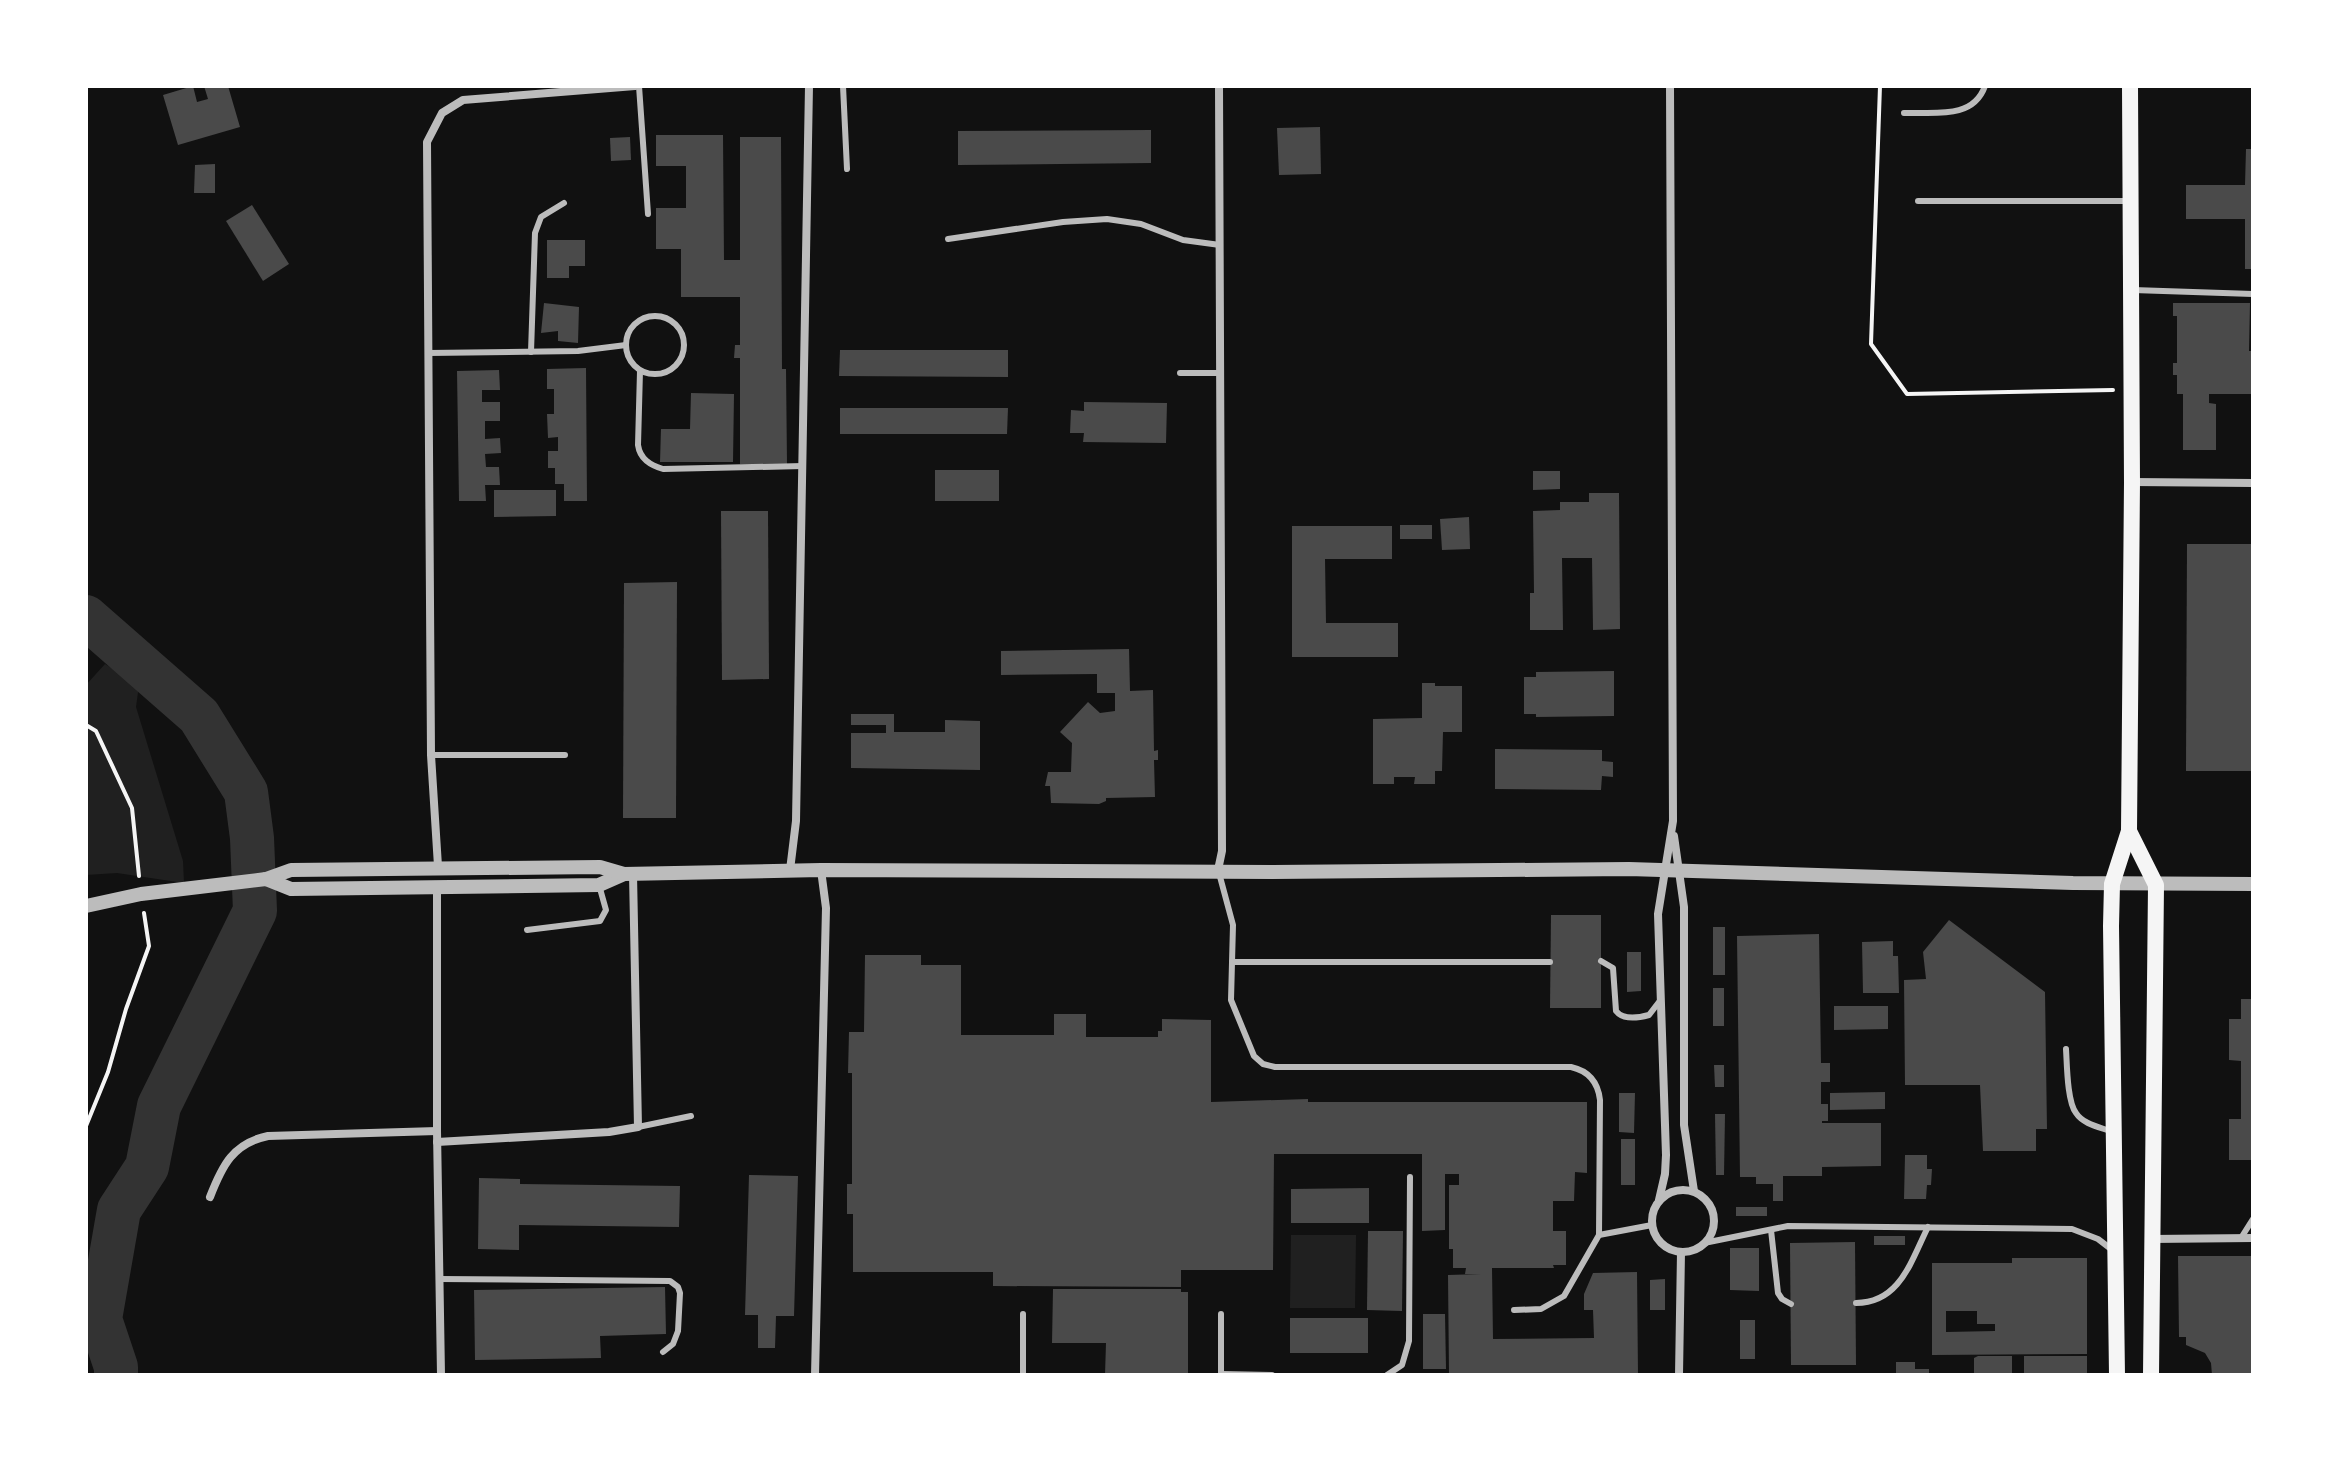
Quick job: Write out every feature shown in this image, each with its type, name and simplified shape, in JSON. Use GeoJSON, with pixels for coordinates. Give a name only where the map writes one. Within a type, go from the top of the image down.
{"type":"FeatureCollection","features":[{"type":"Feature","properties":{"kind":"main road"},"geometry":{"type":"LineString","coordinates":[[2117,1375],[2112,884],[2129,831],[2132,482],[2130,86]]}},
{"type":"Feature","properties":{"kind":"main road"},"geometry":{"type":"LineString","coordinates":[[2129,831],[2156,885],[2151,1375]]}},
{"type":"Feature","properties":{"kind":"street"},"geometry":{"type":"LineString","coordinates":[[438,866],[431,755],[427,142],[442,113],[463,100],[568,88],[637,86]]}},
{"type":"Feature","properties":{"kind":"street"},"geometry":{"type":"LineString","coordinates":[[790,870],[796,821],[809,86]]}},
{"type":"Feature","properties":{"kind":"street"},"geometry":{"type":"LineString","coordinates":[[1218,870],[1222,851],[1219,86]]}},
{"type":"Feature","properties":{"kind":"street"},"geometry":{"type":"LineString","coordinates":[[1659,1200],[1675,1190],[1694,1191],[1705,1198],[1714,1214],[1712,1233],[1694,1250],[1681,1252],[1669,1249],[1659,1241],[1652,1225],[1665,1174],[1666,1155],[1658,914],[1672,871],[1673,827],[1670,86]]}},
{"type":"Feature","properties":{"kind":"street"},"geometry":{"type":"LineString","coordinates":[[2132,482],[2253,483]]}},
{"type":"Feature","properties":{"kind":"street"},"geometry":{"type":"LineString","coordinates":[[1673,827],[1672,871],[1684,907],[1684,1125],[1694,1191]]}},
{"type":"Feature","properties":{"kind":"street"},"geometry":{"type":"LineString","coordinates":[[86,906],[141,894],[266,879],[291,870],[438,866],[600,867],[629,874],[790,870],[1672,871],[2156,885],[2253,884]]}},
{"type":"Feature","properties":{"kind":"street"},"geometry":{"type":"LineString","coordinates":[[815,1375],[826,908],[821,870]]}},
{"type":"Feature","properties":{"kind":"street"},"geometry":{"type":"LineString","coordinates":[[266,879],[291,889],[599,885],[629,874]]}},
{"type":"Feature","properties":{"kind":"street"},"geometry":{"type":"LineString","coordinates":[[437,1142],[638,1127],[629,874]]}},
{"type":"Feature","properties":{"kind":"street"},"geometry":{"type":"LineString","coordinates":[[437,886],[441,1375]]}},
{"type":"Feature","properties":{"kind":"street"},"geometry":{"type":"LineString","coordinates":[[210,1197],[228,1157],[251,1139],[437,1131]]}},
{"type":"Feature","properties":{"kind":"street"},"geometry":{"type":"LineString","coordinates":[[2151,1239],[2253,1238]]}},
{"type":"Feature","properties":{"kind":"street"},"geometry":{"type":"LineString","coordinates":[[1679,1375],[1681,1252]]}},
{"type":"Feature","properties":{"kind":"lane"},"geometry":{"type":"LineString","coordinates":[[637,86],[648,214]]}},
{"type":"Feature","properties":{"kind":"lane"},"geometry":{"type":"LineString","coordinates":[[843,86],[847,169]]}},
{"type":"Feature","properties":{"kind":"lane"},"geometry":{"type":"LineString","coordinates":[[1904,113],[1964,110],[1974,106],[1985,86]]}},
{"type":"Feature","properties":{"kind":"lane"},"geometry":{"type":"LineString","coordinates":[[1918,201],[2130,201]]}},
{"type":"Feature","properties":{"kind":"lane"},"geometry":{"type":"LineString","coordinates":[[531,352],[535,233],[541,217],[564,203]]}},
{"type":"Feature","properties":{"kind":"lane"},"geometry":{"type":"LineString","coordinates":[[948,239],[1063,222],[1107,219],[1141,224],[1183,240],[1220,245]]}},
{"type":"Feature","properties":{"kind":"lane"},"geometry":{"type":"LineString","coordinates":[[2130,290],[2253,294]]}},
{"type":"Feature","properties":{"kind":"lane"},"geometry":{"type":"LineString","coordinates":[[660,316],[678,326],[684,345],[677,364],[660,374],[640,371],[632,364],[626,345],[632,326],[641,320],[660,316]]}},
{"type":"Feature","properties":{"kind":"lane"},"geometry":{"type":"LineString","coordinates":[[428,353],[578,351],[626,345]]}},
{"type":"Feature","properties":{"kind":"lane"},"geometry":{"type":"LineString","coordinates":[[640,371],[638,445],[648,463],[663,469],[803,466]]}},
{"type":"Feature","properties":{"kind":"lane"},"geometry":{"type":"LineString","coordinates":[[1180,373],[1220,373]]}},
{"type":"Feature","properties":{"kind":"lane"},"geometry":{"type":"LineString","coordinates":[[431,755],[565,755]]}},
{"type":"Feature","properties":{"kind":"lane"},"geometry":{"type":"LineString","coordinates":[[1218,870],[1233,925],[1231,1000],[1254,1056],[1269,1067],[1571,1067],[1587,1072],[1597,1085],[1600,1100],[1599,1235],[1564,1296],[1541,1309],[1514,1310]]}},
{"type":"Feature","properties":{"kind":"lane"},"geometry":{"type":"LineString","coordinates":[[527,930],[600,921],[606,910],[599,885]]}},
{"type":"Feature","properties":{"kind":"lane"},"geometry":{"type":"LineString","coordinates":[[1601,961],[1613,968],[1616,1011],[1619,1015],[1649,1015],[1660,998]]}},
{"type":"Feature","properties":{"kind":"lane"},"geometry":{"type":"LineString","coordinates":[[1232,962],[1550,962]]}},
{"type":"Feature","properties":{"kind":"lane"},"geometry":{"type":"LineString","coordinates":[[2066,1049],[2071,1103],[2075,1113],[2089,1124],[2114,1132]]}},
{"type":"Feature","properties":{"kind":"lane"},"geometry":{"type":"LineString","coordinates":[[638,1127],[691,1116]]}},
{"type":"Feature","properties":{"kind":"lane"},"geometry":{"type":"LineString","coordinates":[[1387,1375],[1402,1365],[1409,1341],[1410,1177]]}},
{"type":"Feature","properties":{"kind":"lane"},"geometry":{"type":"LineString","coordinates":[[2241,1238],[2253,1219]]}},
{"type":"Feature","properties":{"kind":"lane"},"geometry":{"type":"LineString","coordinates":[[1599,1235],[1652,1225]]}},
{"type":"Feature","properties":{"kind":"lane"},"geometry":{"type":"LineString","coordinates":[[1704,1243],[1788,1226],[2072,1229],[2098,1239],[2116,1254]]}},
{"type":"Feature","properties":{"kind":"lane"},"geometry":{"type":"LineString","coordinates":[[1856,1303],[1875,1301],[1892,1291],[1904,1275],[1928,1227]]}},
{"type":"Feature","properties":{"kind":"lane"},"geometry":{"type":"LineString","coordinates":[[1771,1230],[1778,1293],[1791,1304]]}},
{"type":"Feature","properties":{"kind":"lane"},"geometry":{"type":"LineString","coordinates":[[439,1279],[670,1281],[680,1293],[678,1331],[673,1344],[663,1352]]}},
{"type":"Feature","properties":{"kind":"lane"},"geometry":{"type":"LineString","coordinates":[[1023,1314],[1023,1375]]}},
{"type":"Feature","properties":{"kind":"lane"},"geometry":{"type":"LineString","coordinates":[[1221,1314],[1221,1374],[1272,1375]]}},
{"type":"Feature","properties":{"kind":"path"},"geometry":{"type":"LineString","coordinates":[[1880,86],[1871,344],[1907,394],[2131,390]]}},
{"type":"Feature","properties":{"kind":"path"},"geometry":{"type":"LineString","coordinates":[[86,725],[96,731],[132,808],[149,946],[108,1072],[86,1126]]}},
{"type":"Feature","properties":{"kind":"shaded area"},"geometry":{"type":"Polygon","coordinates":[[[105,664],[139,685],[136,707],[183,861],[184,883],[117,873],[86,875],[86,685],[105,664]]]}},
{"type":"Feature","properties":{"kind":"shaded area"},"geometry":{"type":"Polygon","coordinates":[[[1291,1235],[1356,1235],[1355,1308],[1290,1308],[1291,1235]]]}},
{"type":"Feature","properties":{"kind":"building"},"geometry":{"type":"Polygon","coordinates":[[[193,86],[197,102],[208,99],[204,86],[228,86],[240,127],[178,145],[163,95],[193,86]]]}},
{"type":"Feature","properties":{"kind":"building"},"geometry":{"type":"Polygon","coordinates":[[[1320,127],[1321,174],[1279,175],[1277,128],[1320,127]]]}},
{"type":"Feature","properties":{"kind":"building"},"geometry":{"type":"Polygon","coordinates":[[[1151,130],[1151,163],[958,165],[958,131],[1151,130]]]}},
{"type":"Feature","properties":{"kind":"building"},"geometry":{"type":"Polygon","coordinates":[[[656,135],[723,135],[724,260],[740,260],[740,137],[781,137],[782,369],[786,369],[787,464],[740,464],[740,358],[734,358],[735,345],[740,345],[740,297],[681,297],[681,249],[656,249],[656,208],[686,208],[686,166],[656,166],[656,135]]]}},
{"type":"Feature","properties":{"kind":"building"},"geometry":{"type":"Polygon","coordinates":[[[630,137],[631,160],[611,161],[610,138],[630,137]]]}},
{"type":"Feature","properties":{"kind":"building"},"geometry":{"type":"Polygon","coordinates":[[[2246,149],[2253,149],[2253,269],[2245,269],[2245,219],[2186,219],[2186,185],[2245,185],[2246,149]]]}},
{"type":"Feature","properties":{"kind":"building"},"geometry":{"type":"Polygon","coordinates":[[[215,164],[215,193],[194,193],[195,165],[215,164]]]}},
{"type":"Feature","properties":{"kind":"building"},"geometry":{"type":"Polygon","coordinates":[[[252,205],[289,264],[263,281],[226,221],[252,205]]]}},
{"type":"Feature","properties":{"kind":"building"},"geometry":{"type":"Polygon","coordinates":[[[547,240],[585,240],[585,266],[569,266],[569,278],[547,278],[547,240]]]}},
{"type":"Feature","properties":{"kind":"building"},"geometry":{"type":"Polygon","coordinates":[[[544,303],[579,307],[578,343],[558,341],[558,331],[541,333],[544,303]]]}},
{"type":"Feature","properties":{"kind":"building"},"geometry":{"type":"Polygon","coordinates":[[[2173,303],[2250,303],[2249,351],[2253,351],[2253,394],[2209,394],[2209,403],[2216,404],[2216,450],[2183,450],[2183,394],[2177,394],[2177,375],[2173,375],[2173,363],[2177,363],[2177,316],[2173,316],[2173,303]]]}},
{"type":"Feature","properties":{"kind":"building"},"geometry":{"type":"Polygon","coordinates":[[[840,350],[1008,350],[1008,377],[839,376],[840,350]]]}},
{"type":"Feature","properties":{"kind":"building"},"geometry":{"type":"Polygon","coordinates":[[[586,368],[587,501],[564,501],[564,484],[555,484],[555,468],[548,468],[548,451],[558,451],[558,437],[548,438],[547,414],[554,414],[554,389],[547,389],[547,369],[586,368]]]}},
{"type":"Feature","properties":{"kind":"building"},"geometry":{"type":"Polygon","coordinates":[[[499,370],[500,390],[482,390],[482,402],[500,402],[500,421],[485,421],[485,439],[500,438],[501,453],[485,454],[486,467],[499,467],[500,485],[485,485],[486,501],[459,501],[457,371],[499,370]]]}},
{"type":"Feature","properties":{"kind":"building"},"geometry":{"type":"Polygon","coordinates":[[[691,393],[734,394],[733,462],[660,462],[661,429],[690,429],[691,393]]]}},
{"type":"Feature","properties":{"kind":"building"},"geometry":{"type":"Polygon","coordinates":[[[1084,402],[1167,403],[1166,443],[1083,442],[1084,433],[1070,433],[1071,410],[1084,411],[1084,402]]]}},
{"type":"Feature","properties":{"kind":"building"},"geometry":{"type":"Polygon","coordinates":[[[840,408],[1008,408],[1007,434],[840,434],[840,408]]]}},
{"type":"Feature","properties":{"kind":"building"},"geometry":{"type":"Polygon","coordinates":[[[935,470],[999,470],[999,501],[935,501],[935,470]]]}},
{"type":"Feature","properties":{"kind":"building"},"geometry":{"type":"Polygon","coordinates":[[[1533,471],[1560,471],[1560,489],[1533,490],[1533,471]]]}},
{"type":"Feature","properties":{"kind":"building"},"geometry":{"type":"Polygon","coordinates":[[[494,490],[556,490],[556,516],[494,517],[494,490]]]}},
{"type":"Feature","properties":{"kind":"building"},"geometry":{"type":"Polygon","coordinates":[[[1589,493],[1619,493],[1620,629],[1593,630],[1592,558],[1562,558],[1563,630],[1530,630],[1530,593],[1534,593],[1533,511],[1560,510],[1560,502],[1589,502],[1589,493]]]}},
{"type":"Feature","properties":{"kind":"building"},"geometry":{"type":"Polygon","coordinates":[[[721,511],[768,511],[769,679],[722,680],[721,511]]]}},
{"type":"Feature","properties":{"kind":"building"},"geometry":{"type":"Polygon","coordinates":[[[1469,517],[1470,549],[1442,550],[1440,519],[1469,517]]]}},
{"type":"Feature","properties":{"kind":"building"},"geometry":{"type":"Polygon","coordinates":[[[1400,525],[1432,525],[1432,539],[1400,539],[1400,525]]]}},
{"type":"Feature","properties":{"kind":"building"},"geometry":{"type":"Polygon","coordinates":[[[1292,526],[1392,526],[1392,559],[1325,559],[1326,623],[1398,623],[1398,657],[1292,657],[1292,526]]]}},
{"type":"Feature","properties":{"kind":"building"},"geometry":{"type":"Polygon","coordinates":[[[2187,544],[2253,544],[2253,771],[2186,771],[2187,544]]]}},
{"type":"Feature","properties":{"kind":"building"},"geometry":{"type":"Polygon","coordinates":[[[677,582],[676,818],[623,818],[624,583],[677,582]]]}},
{"type":"Feature","properties":{"kind":"building"},"geometry":{"type":"Polygon","coordinates":[[[1129,649],[1130,691],[1153,690],[1154,751],[1158,750],[1158,760],[1154,760],[1155,797],[1106,798],[1099,804],[1051,803],[1050,786],[1045,786],[1048,772],[1071,772],[1072,743],[1060,732],[1088,702],[1100,713],[1115,711],[1115,693],[1097,693],[1097,674],[1001,675],[1001,651],[1129,649]]]}},
{"type":"Feature","properties":{"kind":"building"},"geometry":{"type":"Polygon","coordinates":[[[1614,671],[1614,716],[1536,717],[1536,714],[1524,714],[1524,677],[1536,677],[1536,672],[1614,671]]]}},
{"type":"Feature","properties":{"kind":"building"},"geometry":{"type":"Polygon","coordinates":[[[1422,683],[1462,686],[1462,732],[1443,732],[1442,771],[1435,771],[1435,784],[1414,784],[1415,777],[1394,777],[1394,784],[1373,784],[1373,719],[1422,718],[1422,683]]]}},
{"type":"Feature","properties":{"kind":"building"},"geometry":{"type":"Polygon","coordinates":[[[851,714],[894,714],[894,732],[945,732],[945,720],[980,721],[980,770],[851,768],[851,733],[886,733],[886,725],[851,725],[851,714]]]}},
{"type":"Feature","properties":{"kind":"building"},"geometry":{"type":"Polygon","coordinates":[[[1495,749],[1602,750],[1602,761],[1613,762],[1613,777],[1602,776],[1601,790],[1495,789],[1495,749]]]}},
{"type":"Feature","properties":{"kind":"building"},"geometry":{"type":"Polygon","coordinates":[[[1551,915],[1601,915],[1601,1008],[1550,1008],[1551,915]]]}},
{"type":"Feature","properties":{"kind":"building"},"geometry":{"type":"Polygon","coordinates":[[[1949,920],[2045,992],[2047,1129],[2036,1129],[2036,1151],[1983,1151],[1980,1085],[1905,1085],[1904,980],[1926,979],[1923,952],[1949,920]]]}},
{"type":"Feature","properties":{"kind":"building"},"geometry":{"type":"Polygon","coordinates":[[[1713,927],[1725,927],[1725,975],[1713,975],[1713,927]]]}},
{"type":"Feature","properties":{"kind":"building"},"geometry":{"type":"Polygon","coordinates":[[[1819,934],[1821,1063],[1830,1063],[1830,1082],[1821,1082],[1821,1104],[1828,1104],[1828,1121],[1822,1123],[1881,1123],[1881,1166],[1822,1167],[1822,1176],[1783,1176],[1783,1201],[1773,1201],[1773,1184],[1756,1184],[1756,1177],[1740,1177],[1737,936],[1819,934]]]}},
{"type":"Feature","properties":{"kind":"building"},"geometry":{"type":"Polygon","coordinates":[[[1893,941],[1893,956],[1898,956],[1899,993],[1863,993],[1862,942],[1893,941]]]}},
{"type":"Feature","properties":{"kind":"building"},"geometry":{"type":"Polygon","coordinates":[[[1627,952],[1641,952],[1641,991],[1627,992],[1627,952]]]}},
{"type":"Feature","properties":{"kind":"building"},"geometry":{"type":"Polygon","coordinates":[[[865,955],[921,955],[921,965],[961,965],[961,1035],[1054,1035],[1054,1014],[1086,1014],[1086,1037],[1158,1037],[1158,1031],[1162,1031],[1162,1019],[1211,1020],[1211,1102],[1308,1099],[1308,1102],[1587,1102],[1587,1173],[1575,1172],[1574,1201],[1553,1201],[1553,1231],[1566,1231],[1566,1265],[1553,1265],[1554,1268],[1492,1268],[1493,1339],[1594,1338],[1593,1310],[1584,1310],[1584,1294],[1593,1273],[1637,1272],[1638,1375],[1449,1375],[1448,1275],[1481,1274],[1465,1274],[1466,1268],[1453,1268],[1453,1249],[1449,1249],[1449,1185],[1459,1185],[1459,1174],[1445,1174],[1445,1230],[1422,1231],[1422,1154],[1274,1154],[1273,1270],[1181,1270],[1181,1287],[993,1286],[993,1272],[853,1272],[853,1214],[847,1214],[847,1184],[852,1184],[849,1032],[864,1032],[865,955]]]}},
{"type":"Feature","properties":{"kind":"building"},"geometry":{"type":"Polygon","coordinates":[[[1713,988],[1724,988],[1724,1026],[1713,1026],[1713,988]]]}},
{"type":"Feature","properties":{"kind":"building"},"geometry":{"type":"Polygon","coordinates":[[[2241,999],[2253,999],[2253,1160],[2229,1160],[2229,1119],[2241,1119],[2241,1061],[2229,1060],[2229,1019],[2241,1019],[2241,999]]]}},
{"type":"Feature","properties":{"kind":"building"},"geometry":{"type":"Polygon","coordinates":[[[1834,1006],[1888,1006],[1888,1029],[1834,1030],[1834,1006]]]}},
{"type":"Feature","properties":{"kind":"building"},"geometry":{"type":"Polygon","coordinates":[[[1714,1065],[1724,1065],[1724,1087],[1715,1087],[1714,1065]]]}},
{"type":"Feature","properties":{"kind":"building"},"geometry":{"type":"Polygon","coordinates":[[[1885,1092],[1885,1109],[1830,1110],[1830,1093],[1885,1092]]]}},
{"type":"Feature","properties":{"kind":"building"},"geometry":{"type":"Polygon","coordinates":[[[1619,1093],[1635,1093],[1634,1133],[1619,1132],[1619,1093]]]}},
{"type":"Feature","properties":{"kind":"building"},"geometry":{"type":"Polygon","coordinates":[[[1715,1114],[1725,1114],[1724,1175],[1716,1175],[1715,1114]]]}},
{"type":"Feature","properties":{"kind":"building"},"geometry":{"type":"Polygon","coordinates":[[[1621,1139],[1635,1139],[1635,1185],[1621,1185],[1621,1139]]]}},
{"type":"Feature","properties":{"kind":"building"},"geometry":{"type":"Polygon","coordinates":[[[1905,1155],[1927,1155],[1927,1169],[1932,1169],[1926,1199],[1904,1199],[1905,1155]]]}},
{"type":"Feature","properties":{"kind":"building"},"geometry":{"type":"Polygon","coordinates":[[[749,1175],[798,1176],[794,1316],[776,1316],[775,1348],[758,1348],[758,1315],[745,1315],[749,1175]]]}},
{"type":"Feature","properties":{"kind":"building"},"geometry":{"type":"Polygon","coordinates":[[[479,1178],[520,1179],[520,1184],[680,1186],[679,1227],[519,1225],[519,1250],[478,1249],[479,1178]]]}},
{"type":"Feature","properties":{"kind":"building"},"geometry":{"type":"Polygon","coordinates":[[[1369,1188],[1369,1223],[1291,1223],[1291,1189],[1369,1188]]]}},
{"type":"Feature","properties":{"kind":"building"},"geometry":{"type":"Polygon","coordinates":[[[1736,1207],[1767,1207],[1767,1216],[1736,1216],[1736,1207]]]}},
{"type":"Feature","properties":{"kind":"building"},"geometry":{"type":"Polygon","coordinates":[[[1368,1231],[1403,1231],[1402,1311],[1367,1310],[1368,1231]]]}},
{"type":"Feature","properties":{"kind":"building"},"geometry":{"type":"Polygon","coordinates":[[[1874,1236],[1905,1236],[1905,1245],[1874,1245],[1874,1236]]]}},
{"type":"Feature","properties":{"kind":"building"},"geometry":{"type":"Polygon","coordinates":[[[1855,1242],[1856,1365],[1791,1365],[1790,1243],[1855,1242]]]}},
{"type":"Feature","properties":{"kind":"building"},"geometry":{"type":"Polygon","coordinates":[[[1730,1248],[1759,1248],[1759,1291],[1730,1290],[1730,1248]]]}},
{"type":"Feature","properties":{"kind":"building"},"geometry":{"type":"Polygon","coordinates":[[[2178,1256],[2253,1256],[2253,1375],[2212,1375],[2211,1363],[2205,1353],[2186,1345],[2186,1337],[2179,1337],[2178,1256]]]}},
{"type":"Feature","properties":{"kind":"building"},"geometry":{"type":"Polygon","coordinates":[[[2012,1258],[2087,1258],[2087,1354],[1932,1355],[1932,1263],[2012,1263],[2012,1258]],[[1946,1311],[1946,1332],[1995,1331],[1995,1324],[1977,1324],[1977,1311],[1946,1311]]]}},
{"type":"Feature","properties":{"kind":"building"},"geometry":{"type":"Polygon","coordinates":[[[1665,1279],[1665,1310],[1650,1310],[1650,1280],[1665,1279]]]}},
{"type":"Feature","properties":{"kind":"building"},"geometry":{"type":"Polygon","coordinates":[[[665,1287],[666,1334],[600,1336],[601,1358],[475,1360],[474,1290],[665,1287]]]}},
{"type":"Feature","properties":{"kind":"building"},"geometry":{"type":"Polygon","coordinates":[[[1053,1289],[1181,1289],[1181,1292],[1188,1292],[1188,1375],[1105,1375],[1106,1343],[1052,1343],[1053,1289]]]}},
{"type":"Feature","properties":{"kind":"building"},"geometry":{"type":"Polygon","coordinates":[[[1423,1314],[1445,1314],[1446,1369],[1423,1369],[1423,1314]]]}},
{"type":"Feature","properties":{"kind":"building"},"geometry":{"type":"Polygon","coordinates":[[[1290,1318],[1368,1318],[1368,1353],[1290,1353],[1290,1318]]]}},
{"type":"Feature","properties":{"kind":"building"},"geometry":{"type":"Polygon","coordinates":[[[1740,1320],[1755,1320],[1755,1359],[1740,1359],[1740,1320]]]}},
{"type":"Feature","properties":{"kind":"building"},"geometry":{"type":"Polygon","coordinates":[[[2012,1356],[2012,1375],[1974,1375],[1974,1358],[2012,1356]]]}},
{"type":"Feature","properties":{"kind":"building"},"geometry":{"type":"Polygon","coordinates":[[[2024,1356],[2087,1356],[2087,1375],[2024,1375],[2024,1356]]]}},
{"type":"Feature","properties":{"kind":"building"},"geometry":{"type":"Polygon","coordinates":[[[1896,1362],[1915,1362],[1915,1369],[1929,1369],[1929,1375],[1896,1375],[1896,1362]]]}},
{"type":"Feature","properties":{"kind":"waterway"},"geometry":{"type":"LineString","coordinates":[[86,617],[199,716],[246,792],[252,838],[255,911],[159,1106],[147,1167],[119,1210],[100,1319],[116,1375]]}}]}
